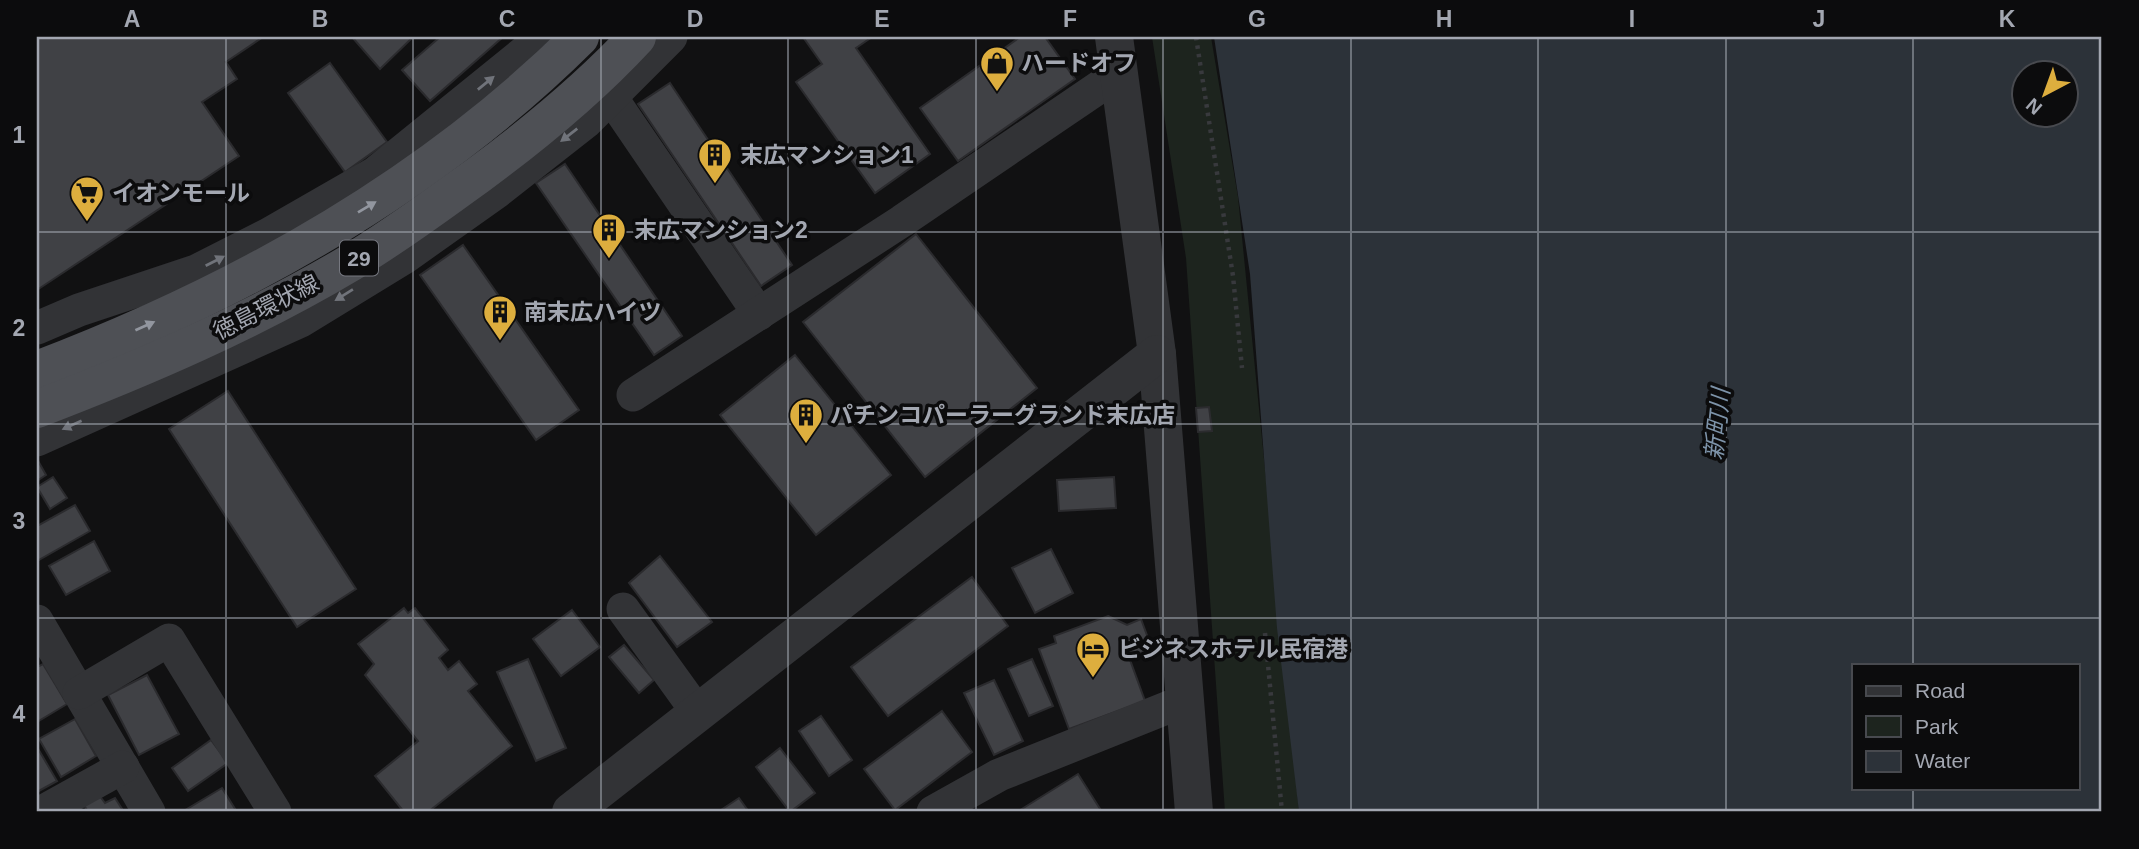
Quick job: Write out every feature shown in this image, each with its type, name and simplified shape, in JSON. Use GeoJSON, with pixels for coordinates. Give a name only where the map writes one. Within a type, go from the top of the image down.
{"type":"FeatureCollection","features":[{"type":"Feature","properties":{"kind":"main road","name":"徳島環状線"},"geometry":{"type":"LineString","coordinates":[[37,370],[196,303],[250,276],[384,198],[509,101],[580,37]]}},
{"type":"Feature","properties":{"kind":"main road","name":"徳島環状線"},"geometry":{"type":"LineString","coordinates":[[37,410],[186,348],[350,263],[416,221],[649,42]]}},
{"type":"Feature","properties":{"kind":"street"},"geometry":{"type":"LineString","coordinates":[[37,328],[79,310],[196,271],[375,173],[544,37]]}},
{"type":"Feature","properties":{"kind":"street"},"geometry":{"type":"LineString","coordinates":[[37,440],[301,321],[404,258],[586,122],[611,97],[649,42]]}},
{"type":"Feature","properties":{"kind":"street"},"geometry":{"type":"LineString","coordinates":[[633,395],[913,214],[1117,55]]}},
{"type":"Feature","properties":{"kind":"street"},"geometry":{"type":"LineString","coordinates":[[1117,55],[1157,354],[1194,812]]}},
{"type":"Feature","properties":{"kind":"street"},"geometry":{"type":"LineString","coordinates":[[611,97],[759,314]]}},
{"type":"Feature","properties":{"kind":"street"},"geometry":{"type":"LineString","coordinates":[[447,114],[496,191]]}},
{"type":"Feature","properties":{"kind":"street"},"geometry":{"type":"LineString","coordinates":[[267,234],[301,321]]}},
{"type":"Feature","properties":{"kind":"street"},"geometry":{"type":"LineString","coordinates":[[79,310],[110,408]]}},
{"type":"Feature","properties":{"kind":"street"},"geometry":{"type":"LineString","coordinates":[[571,812],[1157,354]]}},
{"type":"Feature","properties":{"kind":"street"},"geometry":{"type":"LineString","coordinates":[[623,609],[698,713]]}},
{"type":"Feature","properties":{"kind":"street"},"geometry":{"type":"LineString","coordinates":[[37,621],[149,812]]}},
{"type":"Feature","properties":{"kind":"street"},"geometry":{"type":"LineString","coordinates":[[79,693],[169,640],[275,812]]}},
{"type":"Feature","properties":{"kind":"street"},"geometry":{"type":"LineString","coordinates":[[933,812],[999,775],[1184,701]]}},
{"type":"Feature","properties":{"kind":"street"},"geometry":{"type":"LineString","coordinates":[[42,812],[122,766]]}},
{"type":"Feature","properties":{"kind":"path"},"geometry":{"type":"LineString","coordinates":[[1196,37],[1233,276],[1242,368]]}},
{"type":"Feature","properties":{"kind":"path"},"geometry":{"type":"LineString","coordinates":[[1265,633],[1282,812]]}},
{"type":"Feature","properties":{"kind":"green space"},"geometry":{"type":"Polygon","coordinates":[[[1152,37],[1211,37],[1238,197],[1299,812],[1225,812],[1186,258],[1152,37]]]}},
{"type":"Feature","properties":{"kind":"water","name":"新町川"},"geometry":{"type":"Polygon","coordinates":[[[1214,37],[2102,37],[2102,812],[1299,812],[1277,628],[1250,274],[1214,37]]]}},
{"type":"Feature","properties":{"kind":"building","name":"イオンモール"},"geometry":{"type":"Polygon","coordinates":[[[37,37],[263,37],[226,62],[237,79],[202,102],[239,156],[37,290],[37,37]]]}},
{"type":"Feature","properties":{"kind":"building"},"geometry":{"type":"Polygon","coordinates":[[[352,37],[413,37],[380,69],[352,37]]]}},
{"type":"Feature","properties":{"kind":"building"},"geometry":{"type":"Polygon","coordinates":[[[440,37],[503,37],[430,101],[402,70],[440,37]]]}},
{"type":"Feature","properties":{"kind":"building"},"geometry":{"type":"Polygon","coordinates":[[[803,37],[872,37],[856,48],[930,154],[875,193],[796,82],[822,64],[803,37]]]}},
{"type":"Feature","properties":{"kind":"building","name":"ハードオフ"},"geometry":{"type":"Polygon","coordinates":[[[1020,37],[1045,37],[1075,79],[958,161],[920,108],[1020,37]]]}},
{"type":"Feature","properties":{"kind":"building"},"geometry":{"type":"Polygon","coordinates":[[[330,63],[387,142],[345,172],[288,93],[330,63]]]}},
{"type":"Feature","properties":{"kind":"building","name":"末広マンション1"},"geometry":{"type":"Polygon","coordinates":[[[670,83],[792,265],[761,286],[638,104],[670,83]]]}},
{"type":"Feature","properties":{"kind":"building","name":"末広マンション2"},"geometry":{"type":"Polygon","coordinates":[[[565,164],[682,336],[654,355],[536,183],[565,164]]]}},
{"type":"Feature","properties":{"kind":"building"},"geometry":{"type":"Polygon","coordinates":[[[916,234],[1037,388],[925,477],[803,322],[916,234]]]}},
{"type":"Feature","properties":{"kind":"building","name":"南末広ハイツ"},"geometry":{"type":"Polygon","coordinates":[[[463,245],[579,410],[536,440],[420,275],[463,245]]]}},
{"type":"Feature","properties":{"kind":"building","name":"パチンコパーラーグランド末広店"},"geometry":{"type":"Polygon","coordinates":[[[795,355],[891,475],[816,535],[720,415],[795,355]]]}},
{"type":"Feature","properties":{"kind":"building"},"geometry":{"type":"Polygon","coordinates":[[[228,391],[356,589],[297,627],[169,429],[228,391]]]}},
{"type":"Feature","properties":{"kind":"building"},"geometry":{"type":"Polygon","coordinates":[[[1209,407],[1212,431],[1198,432],[1196,408],[1209,407]]]}},
{"type":"Feature","properties":{"kind":"building"},"geometry":{"type":"Polygon","coordinates":[[[37,459],[46,475],[37,481],[37,459]]]}},
{"type":"Feature","properties":{"kind":"building"},"geometry":{"type":"Polygon","coordinates":[[[53,477],[67,498],[50,509],[37,487],[53,477]]]}},
{"type":"Feature","properties":{"kind":"building"},"geometry":{"type":"Polygon","coordinates":[[[1114,477],[1116,508],[1059,511],[1057,480],[1114,477]]]}},
{"type":"Feature","properties":{"kind":"building"},"geometry":{"type":"Polygon","coordinates":[[[75,505],[90,531],[37,561],[37,526],[75,505]]]}},
{"type":"Feature","properties":{"kind":"building"},"geometry":{"type":"Polygon","coordinates":[[[94,541],[110,571],[66,595],[49,566],[94,541]]]}},
{"type":"Feature","properties":{"kind":"building"},"geometry":{"type":"Polygon","coordinates":[[[1051,549],[1073,593],[1035,613],[1012,568],[1051,549]]]}},
{"type":"Feature","properties":{"kind":"building"},"geometry":{"type":"Polygon","coordinates":[[[660,556],[712,622],[677,647],[629,583],[660,556]]]}},
{"type":"Feature","properties":{"kind":"building"},"geometry":{"type":"Polygon","coordinates":[[[972,577],[1008,626],[888,716],[851,667],[972,577]]]}},
{"type":"Feature","properties":{"kind":"building"},"geometry":{"type":"Polygon","coordinates":[[[404,608],[408,613],[415,608],[448,650],[439,658],[448,670],[459,661],[477,684],[468,691],[512,746],[428,812],[404,812],[375,776],[418,741],[365,675],[374,664],[358,644],[404,608]]]}},
{"type":"Feature","properties":{"kind":"building"},"geometry":{"type":"Polygon","coordinates":[[[572,610],[600,647],[561,676],[533,639],[572,610]]]}},
{"type":"Feature","properties":{"kind":"building","name":"ビジネスホテル民宿港"},"geometry":{"type":"Polygon","coordinates":[[[1108,616],[1127,625],[1141,619],[1152,649],[1129,657],[1145,701],[1069,729],[1039,649],[1056,643],[1054,636],[1108,616]]]}},
{"type":"Feature","properties":{"kind":"building"},"geometry":{"type":"Polygon","coordinates":[[[624,645],[654,680],[639,693],[609,657],[624,645]]]}},
{"type":"Feature","properties":{"kind":"building"},"geometry":{"type":"Polygon","coordinates":[[[528,659],[566,748],[536,761],[497,672],[528,659]]]}},
{"type":"Feature","properties":{"kind":"building"},"geometry":{"type":"Polygon","coordinates":[[[1032,659],[1053,706],[1029,716],[1008,669],[1032,659]]]}},
{"type":"Feature","properties":{"kind":"building"},"geometry":{"type":"Polygon","coordinates":[[[43,664],[67,704],[37,722],[37,667],[43,664]]]}},
{"type":"Feature","properties":{"kind":"building"},"geometry":{"type":"Polygon","coordinates":[[[147,675],[179,734],[139,755],[108,695],[147,675]]]}},
{"type":"Feature","properties":{"kind":"building"},"geometry":{"type":"Polygon","coordinates":[[[994,680],[1023,741],[994,755],[964,693],[994,680]]]}},
{"type":"Feature","properties":{"kind":"building"},"geometry":{"type":"Polygon","coordinates":[[[942,711],[972,752],[895,810],[864,769],[942,711]]]}},
{"type":"Feature","properties":{"kind":"building"},"geometry":{"type":"Polygon","coordinates":[[[821,716],[852,760],[829,776],[799,731],[821,716]]]}},
{"type":"Feature","properties":{"kind":"building"},"geometry":{"type":"Polygon","coordinates":[[[75,719],[96,756],[61,777],[39,739],[75,719]]]}},
{"type":"Feature","properties":{"kind":"building"},"geometry":{"type":"Polygon","coordinates":[[[211,740],[228,763],[188,791],[172,768],[211,740]]]}},
{"type":"Feature","properties":{"kind":"building"},"geometry":{"type":"Polygon","coordinates":[[[37,747],[57,781],[37,792],[37,747]]]}},
{"type":"Feature","properties":{"kind":"building"},"geometry":{"type":"Polygon","coordinates":[[[780,748],[815,793],[790,812],[756,767],[780,748]]]}},
{"type":"Feature","properties":{"kind":"building"},"geometry":{"type":"Polygon","coordinates":[[[1078,774],[1102,812],[1017,812],[1078,774]]]}},
{"type":"Feature","properties":{"kind":"building"},"geometry":{"type":"Polygon","coordinates":[[[222,788],[237,812],[182,812],[222,788]]]}},
{"type":"Feature","properties":{"kind":"building"},"geometry":{"type":"Polygon","coordinates":[[[99,795],[105,803],[115,798],[124,812],[88,812],[84,805],[99,795]]]}},
{"type":"Feature","properties":{"kind":"building"},"geometry":{"type":"Polygon","coordinates":[[[739,798],[749,812],[718,812],[739,798]]]}},
{"type":"Feature","properties":{"kind":"place","name":"ハードオフ"},"geometry":{"type":"Point","coordinates":[997,93]}},
{"type":"Feature","properties":{"kind":"place","name":"末広マンション1"},"geometry":{"type":"Point","coordinates":[715,185]}},
{"type":"Feature","properties":{"kind":"place","name":"イオンモール"},"geometry":{"type":"Point","coordinates":[87,223]}},
{"type":"Feature","properties":{"kind":"place","name":"末広マンション2"},"geometry":{"type":"Point","coordinates":[609,260]}},
{"type":"Feature","properties":{"kind":"place","name":"南末広ハイツ"},"geometry":{"type":"Point","coordinates":[500,342]}},
{"type":"Feature","properties":{"kind":"place","name":"パチンコパーラーグランド末広店"},"geometry":{"type":"Point","coordinates":[806,445]}},
{"type":"Feature","properties":{"kind":"place","name":"ビジネスホテル民宿港"},"geometry":{"type":"Point","coordinates":[1093,679]}}]}
